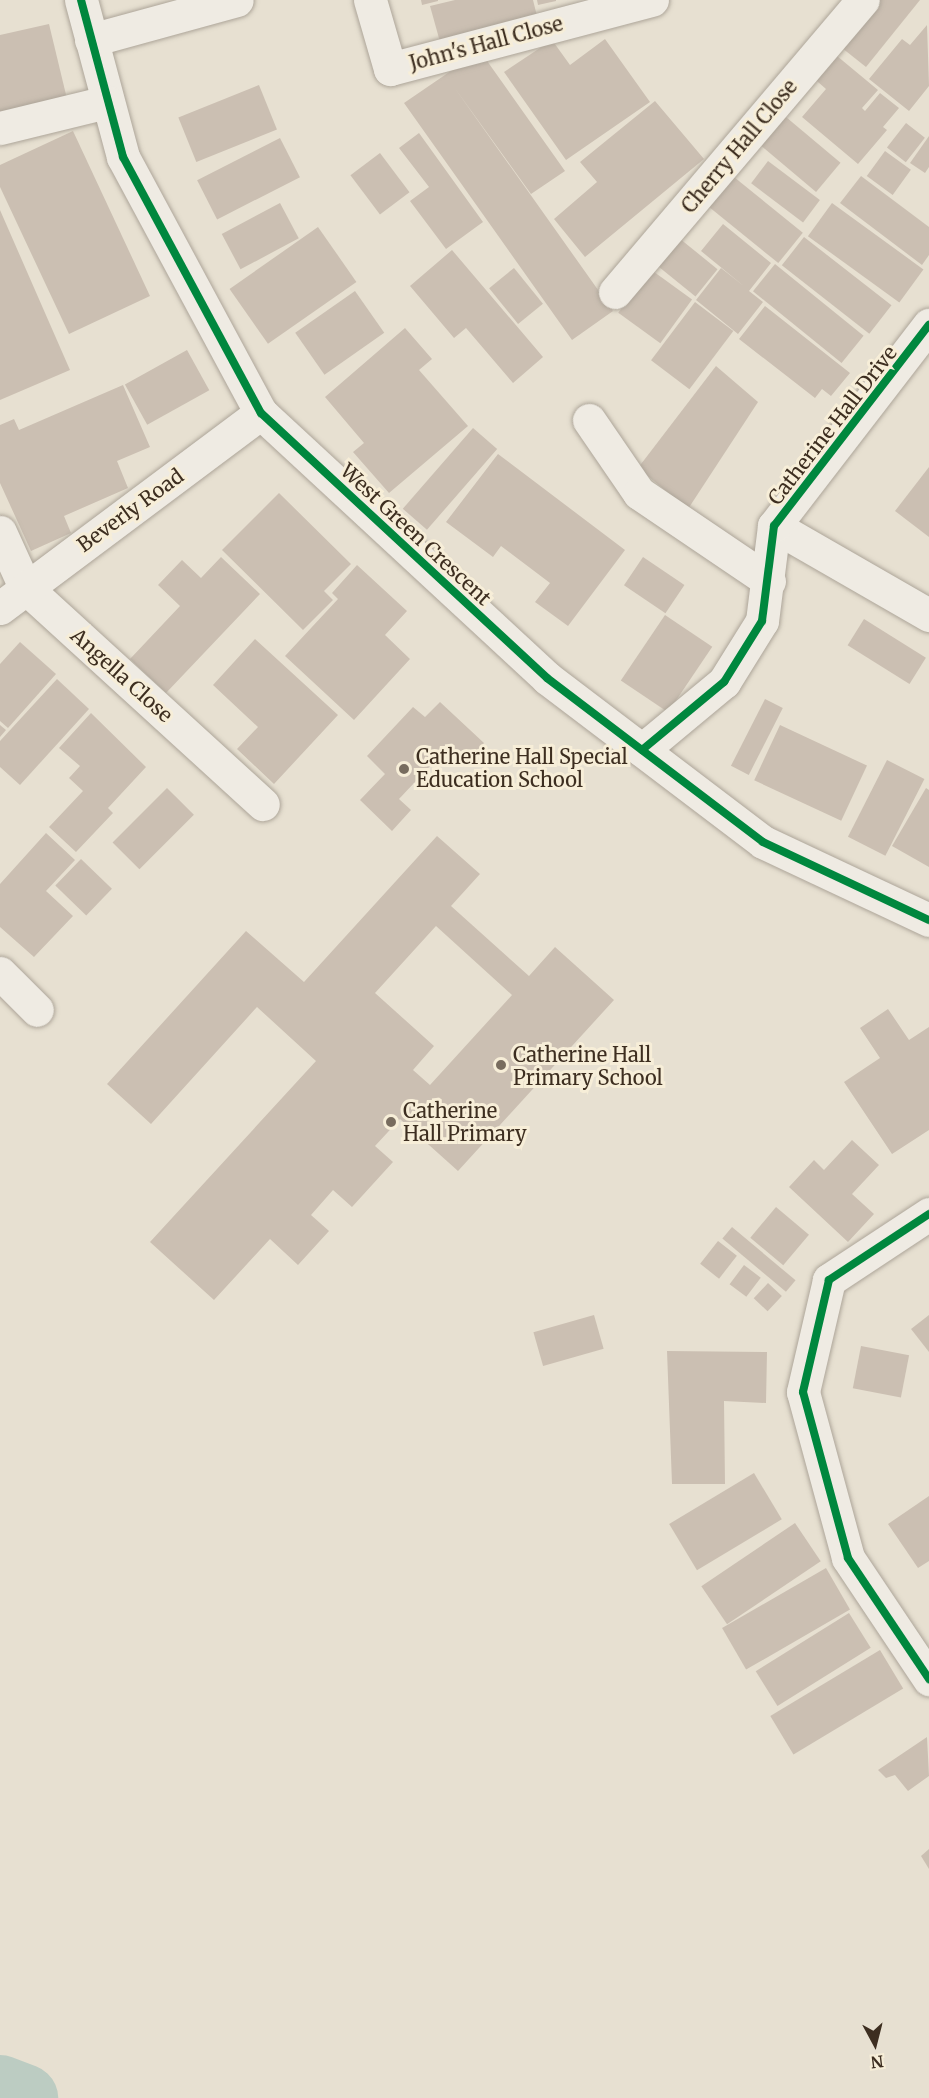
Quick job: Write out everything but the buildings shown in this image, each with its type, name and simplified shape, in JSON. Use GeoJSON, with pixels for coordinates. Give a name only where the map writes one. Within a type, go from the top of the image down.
{"type":"FeatureCollection","features":[{"type":"Feature","properties":{"kind":"street","name":"West Green Crescent"},"geometry":{"type":"LineString","coordinates":[[81,0],[123,157],[261,413],[547,678],[763,842],[929,920]]}},
{"type":"Feature","properties":{"kind":"street"},"geometry":{"type":"LineString","coordinates":[[91,40],[237,0]]}},
{"type":"Feature","properties":{"kind":"street","name":"John's Hall Close"},"geometry":{"type":"LineString","coordinates":[[370,0],[390,69],[652,0]]}},
{"type":"Feature","properties":{"kind":"street","name":"Cherry Hall Close"},"geometry":{"type":"LineString","coordinates":[[615,292],[863,0]]}},
{"type":"Feature","properties":{"kind":"street"},"geometry":{"type":"LineString","coordinates":[[0,128],[107,102]]}},
{"type":"Feature","properties":{"kind":"street","name":"Catherine Hall Drive"},"geometry":{"type":"LineString","coordinates":[[642,750],[724,682],[762,621],[769,581],[774,526],[929,325]]}},
{"type":"Feature","properties":{"kind":"street","name":"Beverly Road"},"geometry":{"type":"LineString","coordinates":[[0,608],[25,587],[261,413]]}},
{"type":"Feature","properties":{"kind":"street"},"geometry":{"type":"LineString","coordinates":[[589,420],[639,494],[769,581]]}},
{"type":"Feature","properties":{"kind":"street"},"geometry":{"type":"LineString","coordinates":[[774,526],[929,615]]}},
{"type":"Feature","properties":{"kind":"street","name":"Angella Close"},"geometry":{"type":"LineString","coordinates":[[0,532],[25,587],[263,804]]}},
{"type":"Feature","properties":{"kind":"street"},"geometry":{"type":"LineString","coordinates":[[0,973],[37,1010]]}},
{"type":"Feature","properties":{"kind":"street"},"geometry":{"type":"LineString","coordinates":[[929,1214],[829,1280],[803,1392],[848,1558],[929,1679]]}},
{"type":"Feature","properties":{"kind":"waterway"},"geometry":{"type":"LineString","coordinates":[[0,2089],[24,2098]]}},
{"type":"Feature","properties":{"kind":"cycle path"},"geometry":{"type":"LineString","coordinates":[[81,0],[123,157],[261,413],[547,678],[763,842],[929,920]]}},
{"type":"Feature","properties":{"kind":"cycle path"},"geometry":{"type":"LineString","coordinates":[[642,750],[724,682],[762,621],[774,526],[929,325]]}},
{"type":"Feature","properties":{"kind":"cycle path"},"geometry":{"type":"LineString","coordinates":[[929,1214],[829,1280],[803,1392],[848,1558],[929,1679]]}},
{"type":"Feature","properties":{"kind":"place","name":"Catherine Hall Special Education School"},"geometry":{"type":"Point","coordinates":[404,769]}},
{"type":"Feature","properties":{"kind":"place","name":"Catherine Hall Primary School"},"geometry":{"type":"Point","coordinates":[501,1065]}},
{"type":"Feature","properties":{"kind":"place","name":"Catherine Hall Primary"},"geometry":{"type":"Point","coordinates":[391,1122]}}]}
